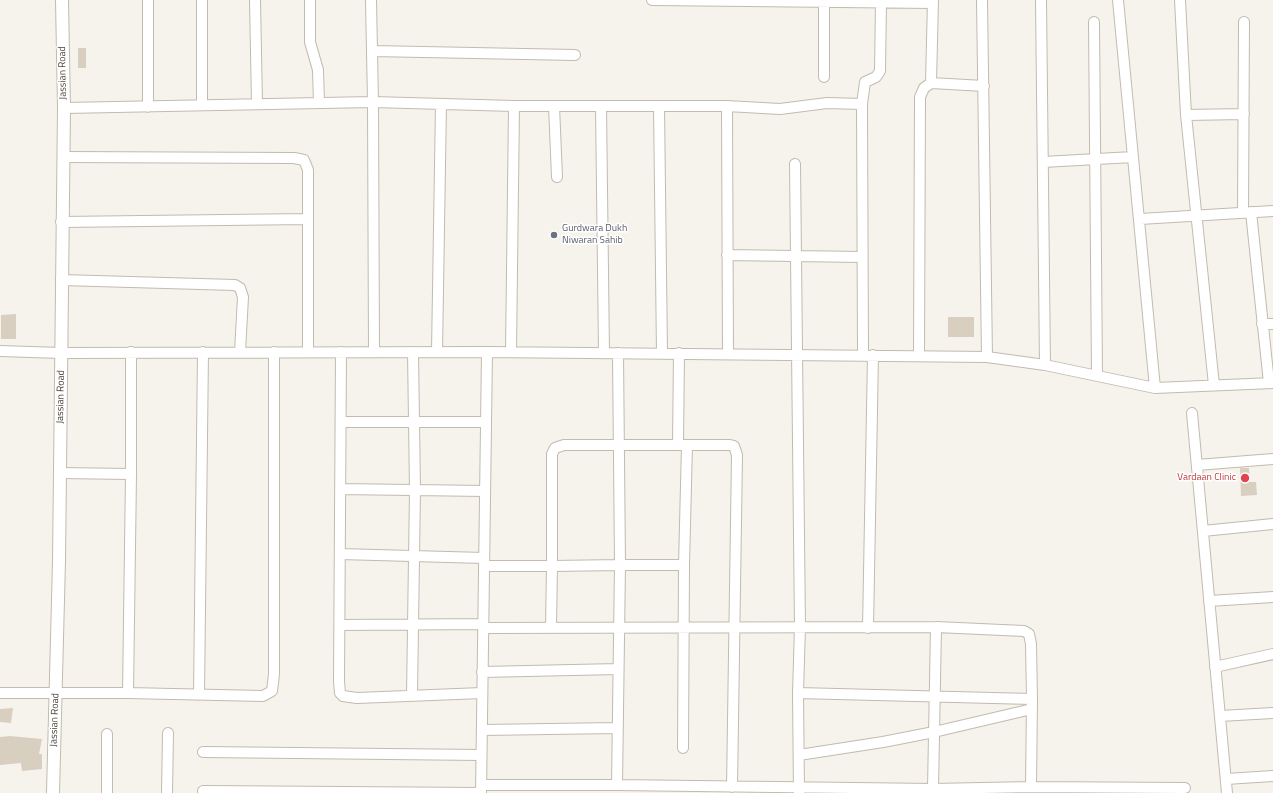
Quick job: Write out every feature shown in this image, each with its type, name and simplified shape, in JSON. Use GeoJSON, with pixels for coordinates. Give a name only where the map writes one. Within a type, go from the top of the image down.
{"type":"FeatureCollection","features":[{"type":"Feature","properties":{"kind":"street","name":"Jassian Road"},"geometry":{"type":"LineString","coordinates":[[53,793],[57,693],[60,473],[61,222],[64,108],[62,0]]}},
{"type":"Feature","properties":{"kind":"street"},"geometry":{"type":"LineString","coordinates":[[148,0],[148,107]]}},
{"type":"Feature","properties":{"kind":"street"},"geometry":{"type":"LineString","coordinates":[[202,0],[202,105]]}},
{"type":"Feature","properties":{"kind":"street"},"geometry":{"type":"LineString","coordinates":[[255,0],[257,104]]}},
{"type":"Feature","properties":{"kind":"street"},"geometry":{"type":"LineString","coordinates":[[310,0],[310,34],[318,70],[319,103]]}},
{"type":"Feature","properties":{"kind":"street"},"geometry":{"type":"LineString","coordinates":[[371,0],[374,352]]}},
{"type":"Feature","properties":{"kind":"street"},"geometry":{"type":"LineString","coordinates":[[652,0],[933,2],[932,83]]}},
{"type":"Feature","properties":{"kind":"street"},"geometry":{"type":"LineString","coordinates":[[982,0],[987,357]]}},
{"type":"Feature","properties":{"kind":"street"},"geometry":{"type":"LineString","coordinates":[[1041,0],[1045,365]]}},
{"type":"Feature","properties":{"kind":"street"},"geometry":{"type":"LineString","coordinates":[[1118,0],[1155,388]]}},
{"type":"Feature","properties":{"kind":"street"},"geometry":{"type":"LineString","coordinates":[[1180,0],[1186,115],[1214,385]]}},
{"type":"Feature","properties":{"kind":"street"},"geometry":{"type":"LineString","coordinates":[[824,2],[824,77]]}},
{"type":"Feature","properties":{"kind":"street"},"geometry":{"type":"LineString","coordinates":[[868,628],[868,355],[862,257],[862,104],[865,82],[876,76],[880,71],[881,2]]}},
{"type":"Feature","properties":{"kind":"street"},"geometry":{"type":"LineString","coordinates":[[1094,22],[1097,375]]}},
{"type":"Feature","properties":{"kind":"street"},"geometry":{"type":"LineString","coordinates":[[0,351],[61,353],[679,353],[987,357],[1045,365],[1155,388],[1271,383],[1247,212],[1244,114],[1244,22]]}},
{"type":"Feature","properties":{"kind":"street"},"geometry":{"type":"LineString","coordinates":[[372,51],[575,56]]}},
{"type":"Feature","properties":{"kind":"street"},"geometry":{"type":"LineString","coordinates":[[919,356],[920,97],[924,88],[932,83],[984,86]]}},
{"type":"Feature","properties":{"kind":"street"},"geometry":{"type":"LineString","coordinates":[[64,108],[373,102],[514,106],[727,106],[780,109],[828,103],[862,104]]}},
{"type":"Feature","properties":{"kind":"street"},"geometry":{"type":"LineString","coordinates":[[437,352],[440,104]]}},
{"type":"Feature","properties":{"kind":"street"},"geometry":{"type":"LineString","coordinates":[[511,352],[514,106]]}},
{"type":"Feature","properties":{"kind":"street"},"geometry":{"type":"LineString","coordinates":[[554,106],[557,177]]}},
{"type":"Feature","properties":{"kind":"street"},"geometry":{"type":"LineString","coordinates":[[601,106],[604,353]]}},
{"type":"Feature","properties":{"kind":"street"},"geometry":{"type":"LineString","coordinates":[[659,106],[662,353]]}},
{"type":"Feature","properties":{"kind":"street"},"geometry":{"type":"LineString","coordinates":[[727,106],[728,354]]}},
{"type":"Feature","properties":{"kind":"street"},"geometry":{"type":"LineString","coordinates":[[1186,115],[1244,114]]}},
{"type":"Feature","properties":{"kind":"street"},"geometry":{"type":"LineString","coordinates":[[63,157],[301,158],[306,162],[308,170],[308,352]]}},
{"type":"Feature","properties":{"kind":"street"},"geometry":{"type":"LineString","coordinates":[[1043,162],[1133,157]]}},
{"type":"Feature","properties":{"kind":"street"},"geometry":{"type":"LineString","coordinates":[[795,164],[800,627],[798,693],[799,790]]}},
{"type":"Feature","properties":{"kind":"street"},"geometry":{"type":"LineString","coordinates":[[1140,219],[1273,211]]}},
{"type":"Feature","properties":{"kind":"street"},"geometry":{"type":"LineString","coordinates":[[61,222],[307,219]]}},
{"type":"Feature","properties":{"kind":"street"},"geometry":{"type":"LineString","coordinates":[[727,255],[862,257]]}},
{"type":"Feature","properties":{"kind":"street"},"geometry":{"type":"LineString","coordinates":[[61,280],[235,285],[240,288],[243,297],[240,352]]}},
{"type":"Feature","properties":{"kind":"street"},"geometry":{"type":"LineString","coordinates":[[1262,324],[1273,324]]}},
{"type":"Feature","properties":{"kind":"street"},"geometry":{"type":"LineString","coordinates":[[128,693],[131,352]]}},
{"type":"Feature","properties":{"kind":"street"},"geometry":{"type":"LineString","coordinates":[[199,694],[203,352]]}},
{"type":"Feature","properties":{"kind":"street"},"geometry":{"type":"LineString","coordinates":[[0,693],[128,693],[263,696],[272,691],[274,682],[274,352]]}},
{"type":"Feature","properties":{"kind":"street"},"geometry":{"type":"LineString","coordinates":[[341,352],[339,686],[343,696],[357,698],[482,693]]}},
{"type":"Feature","properties":{"kind":"street"},"geometry":{"type":"LineString","coordinates":[[412,695],[415,490],[413,352]]}},
{"type":"Feature","properties":{"kind":"street"},"geometry":{"type":"LineString","coordinates":[[481,790],[487,352]]}},
{"type":"Feature","properties":{"kind":"street"},"geometry":{"type":"LineString","coordinates":[[617,785],[620,565],[618,353]]}},
{"type":"Feature","properties":{"kind":"street"},"geometry":{"type":"LineString","coordinates":[[679,353],[684,565],[683,748]]}},
{"type":"Feature","properties":{"kind":"street"},"geometry":{"type":"LineString","coordinates":[[1192,413],[1227,793]]}},
{"type":"Feature","properties":{"kind":"street"},"geometry":{"type":"LineString","coordinates":[[341,422],[486,422]]}},
{"type":"Feature","properties":{"kind":"street"},"geometry":{"type":"LineString","coordinates":[[551,628],[553,450],[555,448],[564,445],[734,446],[736,449],[732,787]]}},
{"type":"Feature","properties":{"kind":"street"},"geometry":{"type":"LineString","coordinates":[[1197,465],[1273,459]]}},
{"type":"Feature","properties":{"kind":"street"},"geometry":{"type":"LineString","coordinates":[[60,473],[131,474]]}},
{"type":"Feature","properties":{"kind":"street"},"geometry":{"type":"LineString","coordinates":[[340,489],[485,490]]}},
{"type":"Feature","properties":{"kind":"street"},"geometry":{"type":"LineString","coordinates":[[1203,531],[1273,524]]}},
{"type":"Feature","properties":{"kind":"street"},"geometry":{"type":"LineString","coordinates":[[340,554],[414,556],[552,566],[684,565]]}},
{"type":"Feature","properties":{"kind":"street"},"geometry":{"type":"LineString","coordinates":[[1209,601],[1273,597]]}},
{"type":"Feature","properties":{"kind":"street"},"geometry":{"type":"LineString","coordinates":[[340,625],[413,624],[551,628],[936,627],[1018,630],[1030,634],[1032,704],[1030,787]]}},
{"type":"Feature","properties":{"kind":"street"},"geometry":{"type":"LineString","coordinates":[[933,791],[936,627]]}},
{"type":"Feature","properties":{"kind":"street"},"geometry":{"type":"LineString","coordinates":[[1215,667],[1273,654]]}},
{"type":"Feature","properties":{"kind":"street"},"geometry":{"type":"LineString","coordinates":[[482,672],[618,669]]}},
{"type":"Feature","properties":{"kind":"street"},"geometry":{"type":"LineString","coordinates":[[798,693],[934,698],[1032,704]]}},
{"type":"Feature","properties":{"kind":"street"},"geometry":{"type":"LineString","coordinates":[[799,755],[883,742],[934,732],[1032,704]]}},
{"type":"Feature","properties":{"kind":"street"},"geometry":{"type":"LineString","coordinates":[[1220,716],[1273,713]]}},
{"type":"Feature","properties":{"kind":"street"},"geometry":{"type":"LineString","coordinates":[[482,730],[617,728]]}},
{"type":"Feature","properties":{"kind":"street"},"geometry":{"type":"LineString","coordinates":[[167,793],[168,733]]}},
{"type":"Feature","properties":{"kind":"street"},"geometry":{"type":"LineString","coordinates":[[107,734],[107,793]]}},
{"type":"Feature","properties":{"kind":"street"},"geometry":{"type":"LineString","coordinates":[[203,752],[481,755]]}},
{"type":"Feature","properties":{"kind":"street"},"geometry":{"type":"LineString","coordinates":[[1226,779],[1273,776]]}},
{"type":"Feature","properties":{"kind":"street"},"geometry":{"type":"LineString","coordinates":[[203,791],[481,790],[617,785],[799,790],[933,791],[1030,787],[1107,790],[1185,788]]}},
{"type":"Feature","properties":{"kind":"building"},"geometry":{"type":"Polygon","coordinates":[[[78,48],[86,48],[86,68],[78,68],[78,48]]]}},
{"type":"Feature","properties":{"kind":"building"},"geometry":{"type":"Polygon","coordinates":[[[16,314],[16,339],[1,339],[1,315],[16,314]]]}},
{"type":"Feature","properties":{"kind":"building"},"geometry":{"type":"Polygon","coordinates":[[[948,317],[974,317],[974,337],[948,337],[948,317]]]}},
{"type":"Feature","properties":{"kind":"building"},"geometry":{"type":"Polygon","coordinates":[[[1240,468],[1249,468],[1250,482],[1256,482],[1257,495],[1241,496],[1240,468]]]}},
{"type":"Feature","properties":{"kind":"building"},"geometry":{"type":"Polygon","coordinates":[[[13,708],[11,723],[0,722],[0,709],[13,708]]]}},
{"type":"Feature","properties":{"kind":"building"},"geometry":{"type":"Polygon","coordinates":[[[10,736],[42,739],[39,754],[42,754],[42,769],[22,771],[21,763],[0,765],[0,737],[10,736]]]}},
{"type":"Feature","properties":{"kind":"place","name":"Gurdwara Dukh Niwaran Sahib"},"geometry":{"type":"Point","coordinates":[554,235]}},
{"type":"Feature","properties":{"kind":"place","name":"Vardaan Clinic"},"geometry":{"type":"Point","coordinates":[1245,478]}}]}
